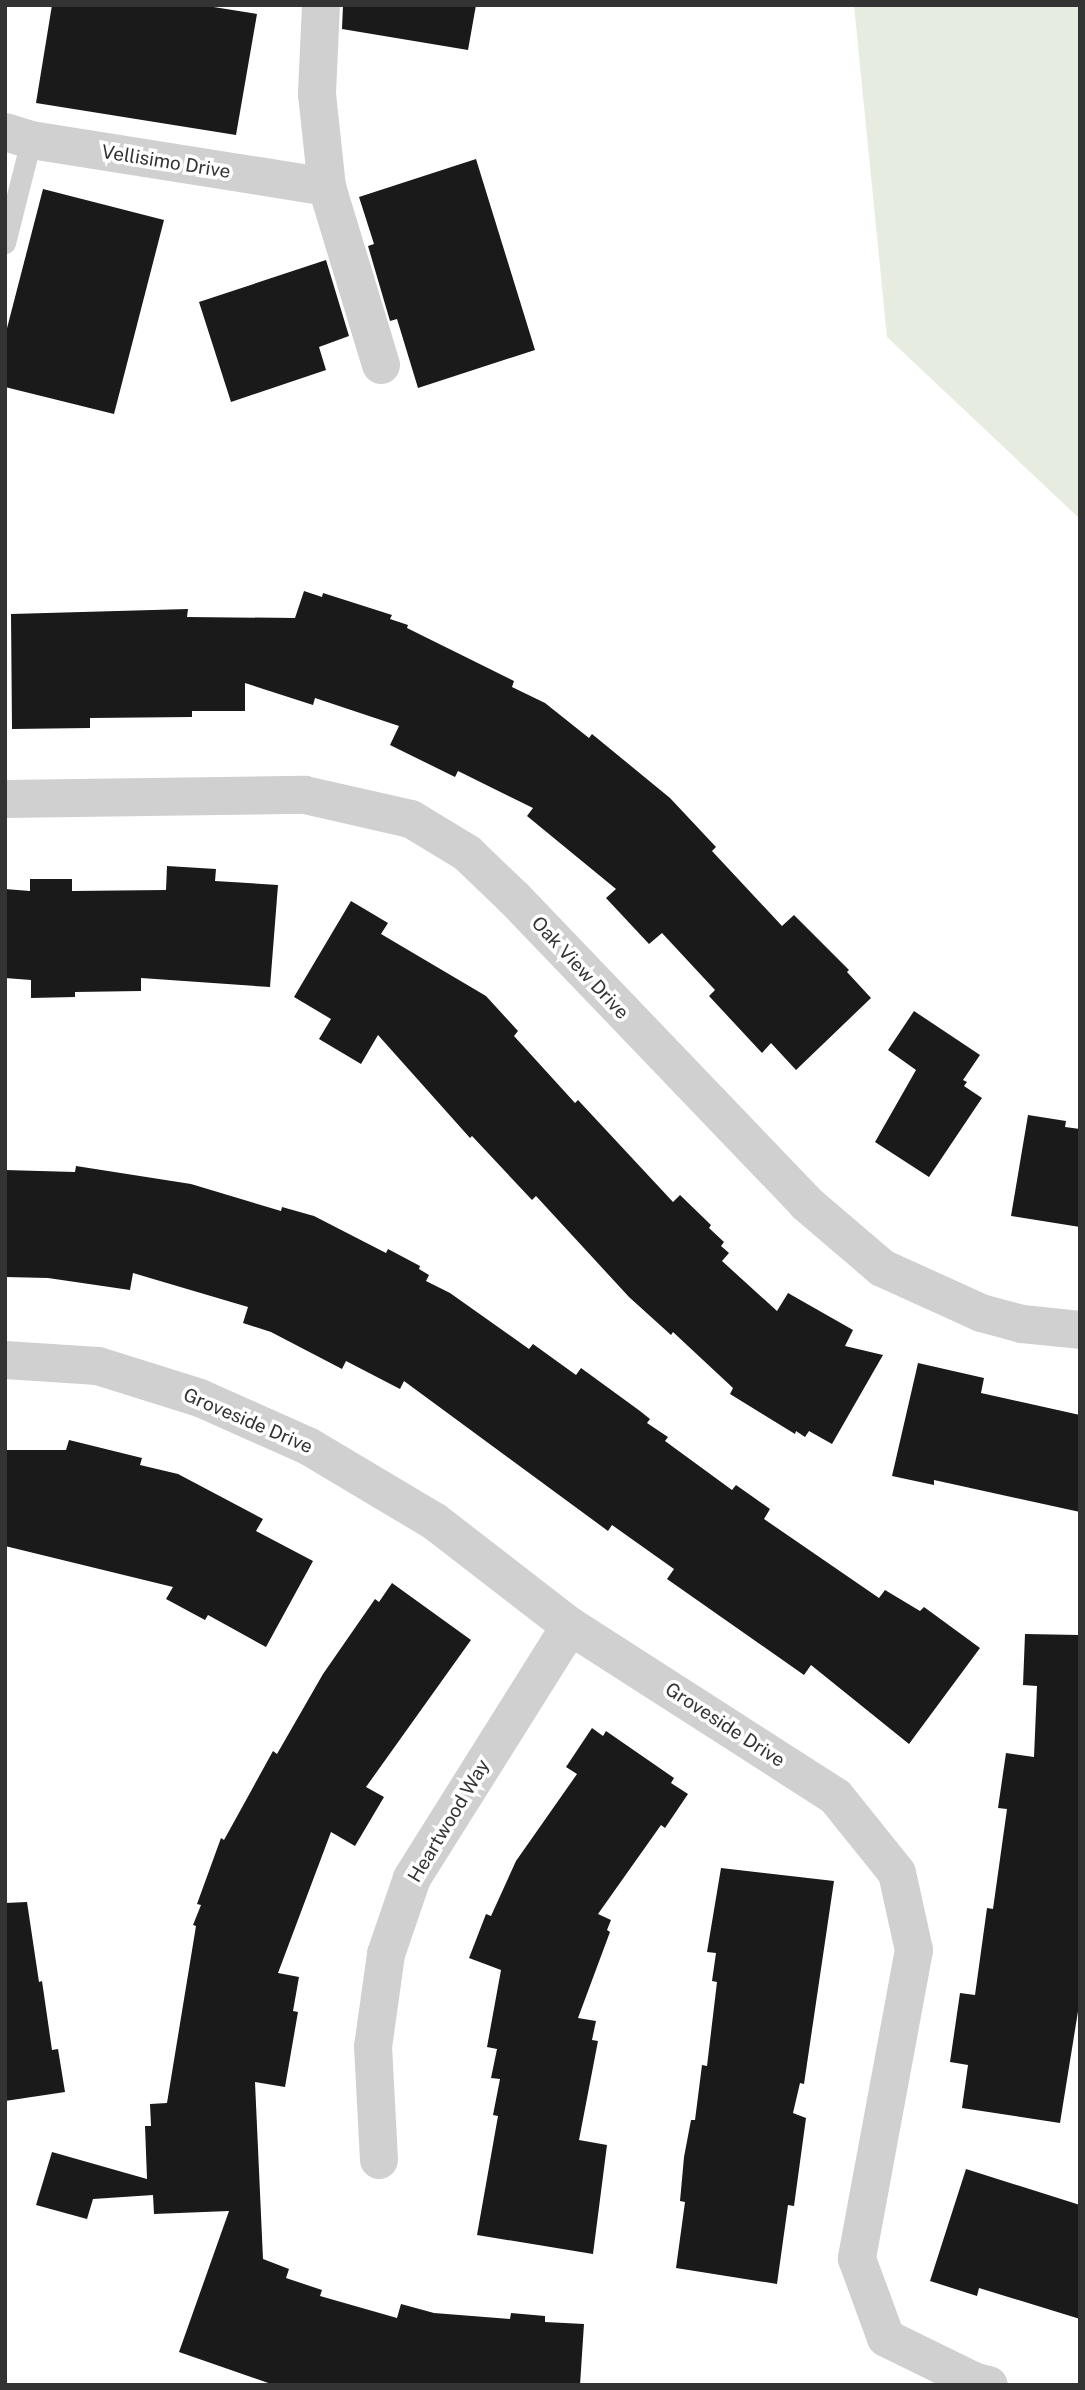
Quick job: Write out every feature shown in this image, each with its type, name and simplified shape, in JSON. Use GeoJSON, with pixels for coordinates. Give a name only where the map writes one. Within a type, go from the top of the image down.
{"type":"FeatureCollection","features":[{"type":"Feature","properties":{"kind":"street"},"geometry":{"type":"LineString","coordinates":[[321,5],[317,94],[327,187],[381,365]]}},
{"type":"Feature","properties":{"kind":"street","name":"Vellisimo Drive"},"geometry":{"type":"LineString","coordinates":[[18,136],[327,187]]}},
{"type":"Feature","properties":{"kind":"street","name":"Oak View Drive"},"geometry":{"type":"LineString","coordinates":[[5,799],[305,795],[411,819],[467,853],[514,898],[806,1203],[882,1268],[981,1313],[1022,1324],[1080,1330]]}},
{"type":"Feature","properties":{"kind":"street","name":"Groveside Drive"},"geometry":{"type":"LineString","coordinates":[[5,1360],[98,1366],[200,1398],[308,1446],[435,1521],[570,1626],[836,1797],[897,1873],[914,1950],[857,2259],[886,2338],[976,2382],[989,2385]]}},
{"type":"Feature","properties":{"kind":"street","name":"Heartwood Way"},"geometry":{"type":"LineString","coordinates":[[379,2160],[373,2047],[386,1954],[412,1878],[570,1626]]}},
{"type":"Feature","properties":{"kind":"lane"},"geometry":{"type":"LineString","coordinates":[[5,243],[18,136]]}},
{"type":"Feature","properties":{"kind":"shaded area"},"geometry":{"type":"Polygon","coordinates":[[[854,5],[1080,5],[1080,519],[887,337],[854,5]]]}},
{"type":"Feature","properties":{"kind":"building"},"geometry":{"type":"Polygon","coordinates":[[[52,5],[201,5],[257,14],[236,135],[36,103],[52,5]]]}},
{"type":"Feature","properties":{"kind":"building"},"geometry":{"type":"Polygon","coordinates":[[[343,5],[476,5],[468,50],[342,29],[343,5]]]}},
{"type":"Feature","properties":{"kind":"building"},"geometry":{"type":"Polygon","coordinates":[[[476,159],[535,350],[418,388],[397,319],[390,321],[368,246],[374,244],[359,197],[476,159]]]}},
{"type":"Feature","properties":{"kind":"building"},"geometry":{"type":"Polygon","coordinates":[[[43,189],[164,220],[114,414],[5,387],[5,336],[43,189]]]}},
{"type":"Feature","properties":{"kind":"building"},"geometry":{"type":"Polygon","coordinates":[[[326,260],[349,336],[319,347],[326,370],[231,402],[199,302],[326,260]]]}},
{"type":"Feature","properties":{"kind":"building"},"geometry":{"type":"Polygon","coordinates":[[[304,591],[322,597],[323,593],[392,615],[390,619],[408,625],[407,628],[514,681],[512,687],[545,703],[589,738],[592,734],[670,798],[716,847],[712,851],[782,926],[794,915],[849,970],[847,972],[871,998],[796,1070],[771,1043],[762,1053],[709,996],[715,990],[662,933],[649,944],[606,898],[616,889],[527,816],[533,808],[458,771],[455,777],[390,745],[399,726],[315,698],[313,705],[245,683],[245,711],[192,711],[192,717],[90,718],[90,728],[12,729],[11,614],[188,609],[187,617],[295,618],[304,591]]]}},
{"type":"Feature","properties":{"kind":"building"},"geometry":{"type":"Polygon","coordinates":[[[167,866],[216,869],[215,881],[278,885],[270,987],[141,978],[141,991],[75,992],[75,997],[31,998],[31,980],[5,978],[5,889],[30,891],[30,879],[72,879],[72,891],[166,890],[167,866]]]}},
{"type":"Feature","properties":{"kind":"building"},"geometry":{"type":"Polygon","coordinates":[[[351,901],[388,923],[381,934],[486,996],[518,1031],[514,1036],[575,1103],[578,1100],[673,1202],[680,1195],[711,1225],[709,1228],[724,1242],[721,1246],[729,1253],[722,1261],[777,1311],[788,1293],[853,1330],[845,1346],[883,1355],[832,1444],[809,1431],[805,1437],[796,1431],[795,1434],[730,1394],[733,1388],[673,1332],[671,1335],[629,1297],[536,1196],[532,1200],[472,1136],[470,1138],[378,1035],[361,1064],[319,1039],[331,1019],[294,997],[351,901]]]}},
{"type":"Feature","properties":{"kind":"building"},"geometry":{"type":"Polygon","coordinates":[[[914,1011],[980,1055],[963,1080],[967,1082],[964,1086],[982,1098],[929,1177],[875,1142],[916,1070],[888,1050],[914,1011]]]}},
{"type":"Feature","properties":{"kind":"building"},"geometry":{"type":"Polygon","coordinates":[[[1028,1115],[1066,1121],[1065,1127],[1080,1129],[1080,1227],[1011,1216],[1028,1115]]]}},
{"type":"Feature","properties":{"kind":"building"},"geometry":{"type":"Polygon","coordinates":[[[76,1166],[191,1184],[281,1211],[282,1207],[314,1216],[386,1253],[388,1249],[420,1266],[419,1269],[429,1275],[426,1281],[450,1293],[529,1349],[533,1344],[576,1375],[581,1368],[650,1419],[647,1423],[668,1437],[665,1441],[732,1490],[736,1485],[770,1509],[764,1519],[879,1598],[885,1590],[920,1611],[924,1607],[980,1648],[909,1744],[811,1665],[804,1675],[667,1579],[674,1569],[612,1525],[608,1531],[404,1381],[400,1389],[346,1361],[342,1369],[271,1332],[243,1323],[248,1307],[133,1273],[130,1290],[48,1278],[5,1277],[5,1170],[75,1172],[76,1166]]]}},
{"type":"Feature","properties":{"kind":"building"},"geometry":{"type":"Polygon","coordinates":[[[918,1363],[984,1378],[981,1393],[1080,1415],[1080,1512],[934,1480],[934,1485],[892,1476],[918,1363]]]}},
{"type":"Feature","properties":{"kind":"building"},"geometry":{"type":"Polygon","coordinates":[[[69,1440],[142,1458],[140,1465],[178,1474],[263,1519],[256,1531],[313,1561],[266,1647],[208,1615],[205,1620],[166,1599],[173,1587],[5,1546],[5,1450],[66,1450],[69,1440]]]}},
{"type":"Feature","properties":{"kind":"building"},"geometry":{"type":"Polygon","coordinates":[[[392,1583],[471,1640],[366,1787],[384,1797],[355,1846],[331,1832],[278,1973],[299,1977],[293,2011],[298,2012],[285,2087],[255,2082],[263,2259],[289,2269],[286,2278],[322,2290],[320,2296],[397,2318],[401,2304],[434,2313],[510,2319],[511,2313],[545,2316],[545,2322],[584,2324],[580,2385],[274,2385],[179,2352],[229,2211],[154,2214],[153,2195],[93,2199],[87,2219],[36,2205],[52,2152],[147,2179],[145,2126],[151,2126],[150,2104],[167,2103],[196,1926],[193,1925],[201,1905],[197,1904],[221,1838],[224,1840],[273,1751],[277,1754],[323,1674],[375,1599],[379,1602],[392,1583]]]}},
{"type":"Feature","properties":{"kind":"building"},"geometry":{"type":"Polygon","coordinates":[[[1025,1634],[1080,1635],[1080,1999],[1060,2123],[962,2108],[968,2065],[950,2062],[960,1993],[975,1995],[987,1908],[993,1909],[1007,1809],[998,1808],[1006,1753],[1034,1757],[1037,1686],[1023,1685],[1025,1634]]]}},
{"type":"Feature","properties":{"kind":"building"},"geometry":{"type":"Polygon","coordinates":[[[592,1728],[603,1736],[606,1731],[674,1778],[671,1783],[688,1794],[665,1828],[661,1825],[598,1914],[611,1920],[607,1930],[610,1932],[578,2018],[596,2021],[592,2040],[598,2041],[579,2140],[607,2145],[593,2254],[477,2235],[498,2116],[493,2115],[500,2079],[491,2078],[497,2049],[487,2047],[501,1970],[469,1958],[486,1914],[491,1916],[516,1861],[577,1774],[566,1767],[592,1728]]]}},
{"type":"Feature","properties":{"kind":"building"},"geometry":{"type":"Polygon","coordinates":[[[721,1868],[834,1881],[804,2084],[800,2083],[793,2113],[806,2118],[794,2206],[788,2205],[777,2284],[676,2268],[685,2202],[680,2201],[684,2157],[691,2120],[695,2120],[702,2065],[707,2066],[717,1982],[712,1981],[716,1953],[707,1952],[721,1868]]]}},
{"type":"Feature","properties":{"kind":"building"},"geometry":{"type":"Polygon","coordinates":[[[27,1902],[52,2050],[58,2049],[65,2092],[5,2101],[5,1903],[27,1902]]]}},
{"type":"Feature","properties":{"kind":"building"},"geometry":{"type":"Polygon","coordinates":[[[966,2169],[1080,2205],[1080,2319],[979,2288],[977,2296],[930,2281],[966,2169]]]}}]}
